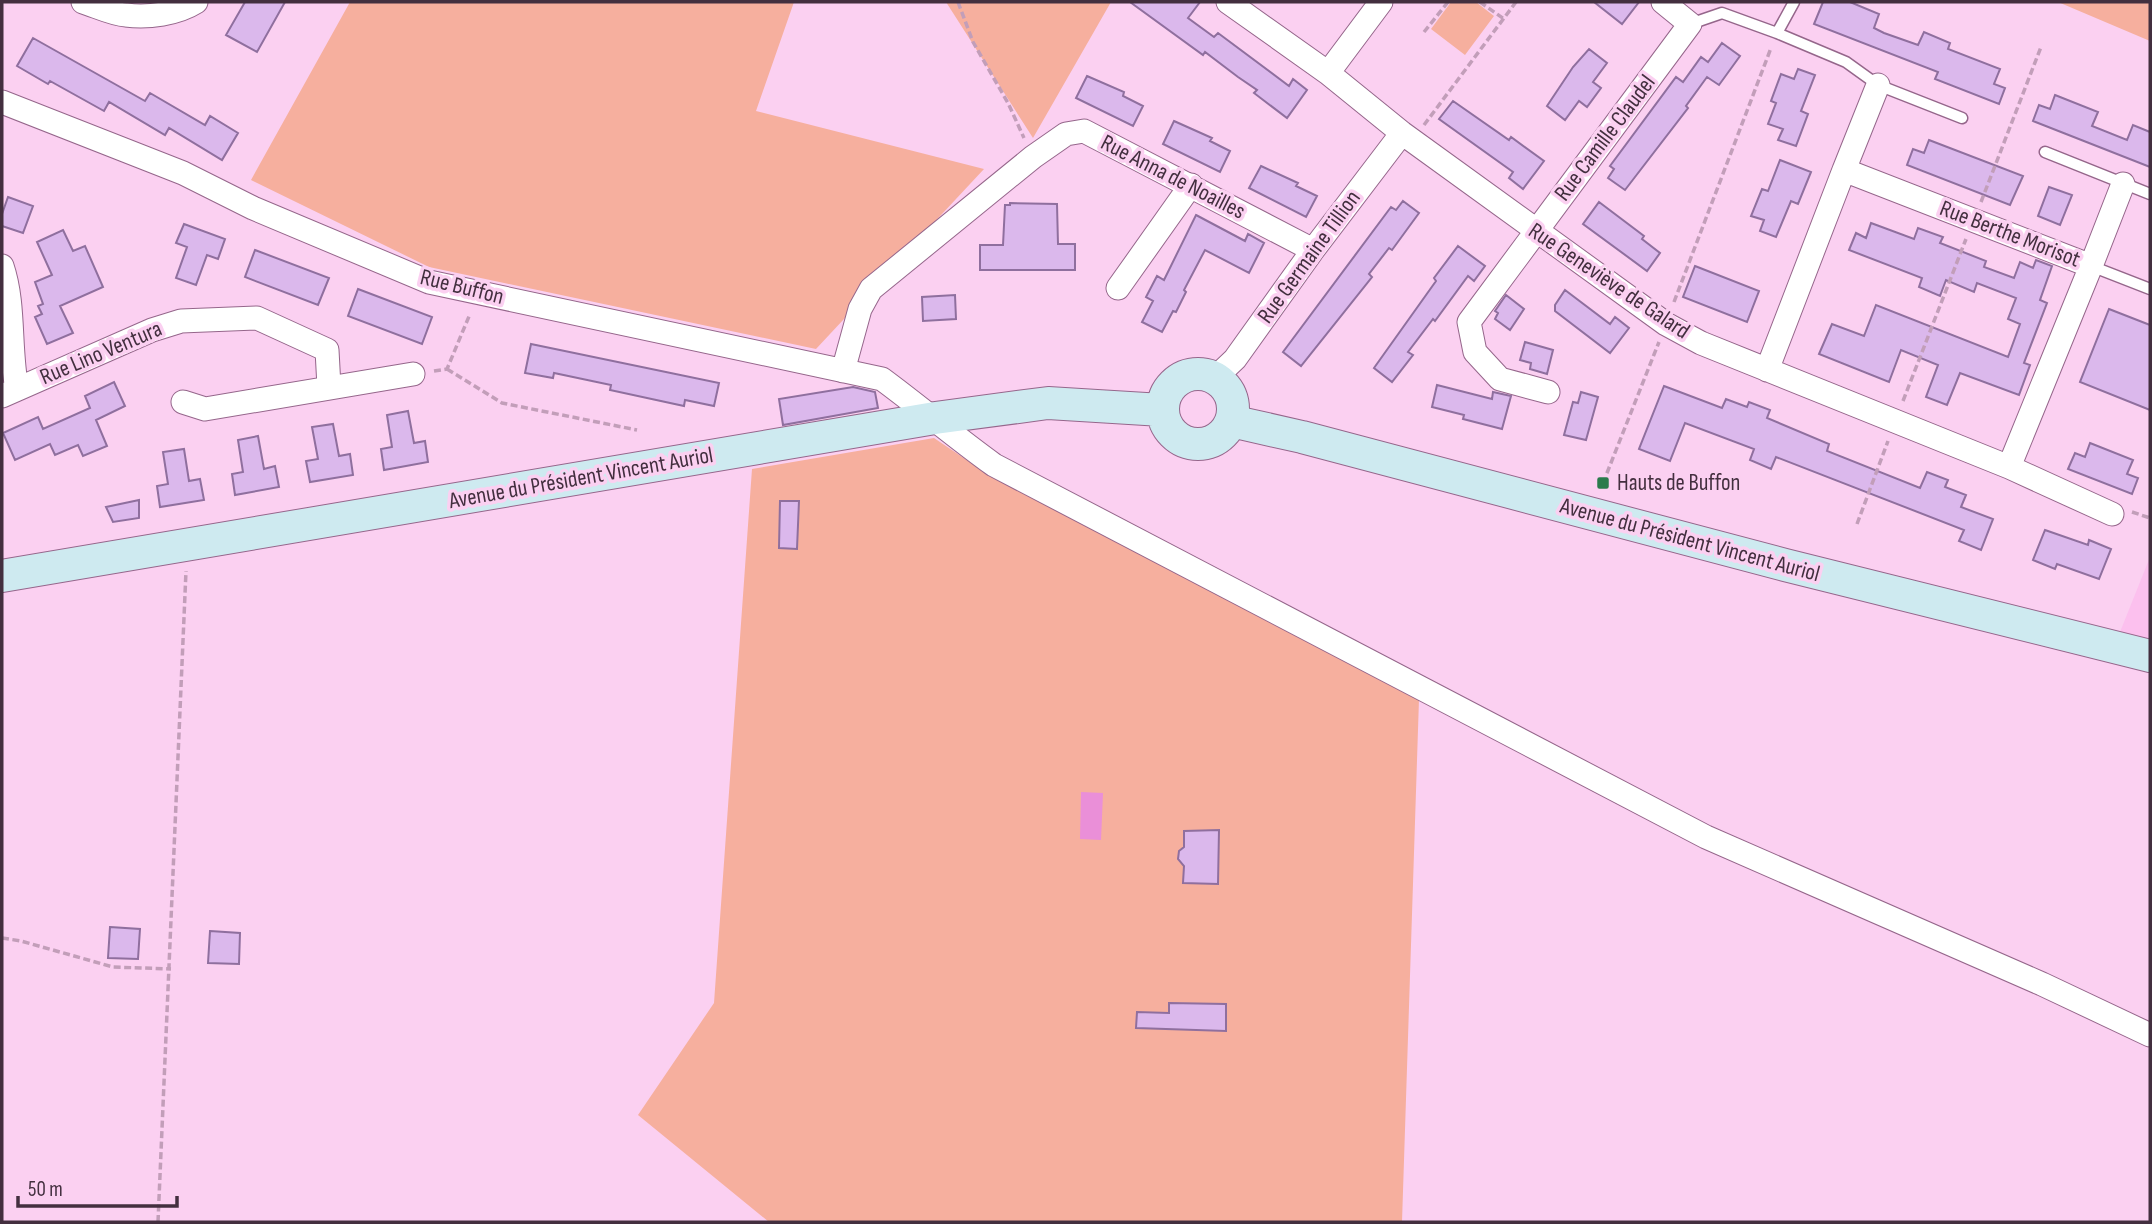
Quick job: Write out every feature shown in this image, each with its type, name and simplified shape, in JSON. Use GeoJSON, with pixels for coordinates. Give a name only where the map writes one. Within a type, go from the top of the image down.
{"type":"FeatureCollection","features":[{"type":"Feature","properties":{"kind":"main road"},"geometry":{"type":"LineString","coordinates":[[1194,374],[1215,378],[1228,392],[1233,411],[1231,421],[1220,437],[1212,442],[1192,444],[1174,436],[1164,420],[1162,410],[1168,390],[1175,382],[1194,374]]}},
{"type":"Feature","properties":{"kind":"main road","name":"Avenue du Président Vincent Auriol"},"geometry":{"type":"LineString","coordinates":[[2,576],[935,418],[1048,403],[1162,410]]}},
{"type":"Feature","properties":{"kind":"main road","name":"Avenue du Président Vincent Auriol"},"geometry":{"type":"LineString","coordinates":[[1231,421],[1329,444],[1808,571],[2150,656]]}},
{"type":"Feature","properties":{"kind":"street"},"geometry":{"type":"LineString","coordinates":[[83,2],[124,15],[152,15],[184,9],[195,2]]}},
{"type":"Feature","properties":{"kind":"street","name":"Rue Geneviève de Galard"},"geometry":{"type":"LineString","coordinates":[[1228,2],[1328,73],[1407,137],[1666,324],[1701,343],[2009,467],[2112,514]]}},
{"type":"Feature","properties":{"kind":"street"},"geometry":{"type":"LineString","coordinates":[[1328,73],[1381,2]]}},
{"type":"Feature","properties":{"kind":"street"},"geometry":{"type":"LineString","coordinates":[[1663,2],[1690,24]]}},
{"type":"Feature","properties":{"kind":"street","name":"Rue Camille Claudel"},"geometry":{"type":"LineString","coordinates":[[1548,393],[1500,379],[1475,352],[1469,322],[1690,24]]}},
{"type":"Feature","properties":{"kind":"street"},"geometry":{"type":"LineString","coordinates":[[1766,370],[1878,85]]}},
{"type":"Feature","properties":{"kind":"street","name":"Rue Buffon"},"geometry":{"type":"LineString","coordinates":[[2,102],[183,173],[253,208],[429,282],[882,379],[994,465],[1706,837],[2042,984],[2150,1035]]}},
{"type":"Feature","properties":{"kind":"street","name":"Rue Anna de Noailles"},"geometry":{"type":"LineString","coordinates":[[843,371],[860,309],[871,289],[1033,157],[1066,134],[1084,131],[1313,250]]}},
{"type":"Feature","properties":{"kind":"street","name":"Rue Germaine Tillion"},"geometry":{"type":"LineString","coordinates":[[1215,378],[1235,359],[1313,250],[1407,137]]}},
{"type":"Feature","properties":{"kind":"street","name":"Rue Berthe Morisot"},"geometry":{"type":"LineString","coordinates":[[1844,170],[2091,266],[2009,467]]}},
{"type":"Feature","properties":{"kind":"street"},"geometry":{"type":"LineString","coordinates":[[2091,266],[2123,184]]}},
{"type":"Feature","properties":{"kind":"street"},"geometry":{"type":"LineString","coordinates":[[1118,288],[1191,185]]}},
{"type":"Feature","properties":{"kind":"street"},"geometry":{"type":"LineString","coordinates":[[2,266],[8,282],[12,362],[9,393]]}},
{"type":"Feature","properties":{"kind":"street","name":"Rue Lino Ventura"},"geometry":{"type":"LineString","coordinates":[[9,393],[152,330],[181,321],[230,317],[257,318],[327,350],[329,387]]}},
{"type":"Feature","properties":{"kind":"street"},"geometry":{"type":"LineString","coordinates":[[183,402],[205,409],[412,374]]}},
{"type":"Feature","properties":{"kind":"lane"},"geometry":{"type":"LineString","coordinates":[[1777,33],[1794,2]]}},
{"type":"Feature","properties":{"kind":"lane"},"geometry":{"type":"LineString","coordinates":[[1690,24],[1722,13],[1846,62],[1878,85],[1962,118]]}},
{"type":"Feature","properties":{"kind":"lane"},"geometry":{"type":"LineString","coordinates":[[2045,152],[2150,194]]}},
{"type":"Feature","properties":{"kind":"lane"},"geometry":{"type":"LineString","coordinates":[[2091,266],[2150,289]]}},
{"type":"Feature","properties":{"kind":"path"},"geometry":{"type":"LineString","coordinates":[[958,2],[973,42],[1008,103],[1033,157]]}},
{"type":"Feature","properties":{"kind":"path"},"geometry":{"type":"LineString","coordinates":[[1424,32],[1448,2]]}},
{"type":"Feature","properties":{"kind":"path"},"geometry":{"type":"LineString","coordinates":[[1480,2],[1504,19]]}},
{"type":"Feature","properties":{"kind":"path"},"geometry":{"type":"LineString","coordinates":[[1407,137],[1516,2]]}},
{"type":"Feature","properties":{"kind":"path"},"geometry":{"type":"LineString","coordinates":[[1603,484],[1777,33]]}},
{"type":"Feature","properties":{"kind":"path"},"geometry":{"type":"LineString","coordinates":[[1857,524],[2041,47]]}},
{"type":"Feature","properties":{"kind":"path"},"geometry":{"type":"LineString","coordinates":[[447,369],[478,292]]}},
{"type":"Feature","properties":{"kind":"path"},"geometry":{"type":"LineString","coordinates":[[412,374],[447,369],[502,403],[637,430]]}},
{"type":"Feature","properties":{"kind":"path"},"geometry":{"type":"LineString","coordinates":[[158,1222],[171,969],[187,544]]}},
{"type":"Feature","properties":{"kind":"path"},"geometry":{"type":"LineString","coordinates":[[2,938],[113,967],[171,969]]}},
{"type":"Feature","properties":{"kind":"shaded area"},"geometry":{"type":"Polygon","coordinates":[[[350,2],[794,2],[756,111],[984,169],[816,349],[429,267],[251,180],[350,2]]]}},
{"type":"Feature","properties":{"kind":"shaded area"},"geometry":{"type":"Polygon","coordinates":[[[946,2],[1111,2],[1033,138],[946,2]]]}},
{"type":"Feature","properties":{"kind":"shaded area"},"geometry":{"type":"Polygon","coordinates":[[[1451,2],[1476,2],[1494,16],[1465,55],[1431,29],[1451,2]]]}},
{"type":"Feature","properties":{"kind":"shaded area"},"geometry":{"type":"Polygon","coordinates":[[[2058,2],[2150,2],[2150,41],[2058,2]]]}},
{"type":"Feature","properties":{"kind":"shaded area"},"geometry":{"type":"Polygon","coordinates":[[[934,438],[992,477],[1419,699],[1402,1222],[769,1222],[638,1115],[714,1003],[752,469],[934,438]]]}},
{"type":"Feature","properties":{"kind":"shaded area"},"geometry":{"type":"Polygon","coordinates":[[[2150,557],[2150,640],[2120,632],[2150,557]]]}},
{"type":"Feature","properties":{"kind":"shaded area"},"geometry":{"type":"Polygon","coordinates":[[[1081,792],[1103,793],[1101,840],[1080,839],[1081,792]]]}},
{"type":"Feature","properties":{"kind":"building"},"geometry":{"type":"Polygon","coordinates":[[[245,2],[285,2],[257,52],[226,35],[245,2]]]}},
{"type":"Feature","properties":{"kind":"building"},"geometry":{"type":"Polygon","coordinates":[[[1130,2],[1200,2],[1188,18],[1214,37],[1218,33],[1289,86],[1293,79],[1307,90],[1287,118],[1254,93],[1257,90],[1130,2]]]}},
{"type":"Feature","properties":{"kind":"building"},"geometry":{"type":"Polygon","coordinates":[[[1594,2],[1639,2],[1622,24],[1594,2]]]}},
{"type":"Feature","properties":{"kind":"building"},"geometry":{"type":"Polygon","coordinates":[[[1823,2],[1850,2],[1879,14],[1874,28],[1884,33],[1918,45],[1924,32],[1950,43],[1948,49],[2000,69],[1994,84],[2005,88],[1999,104],[1935,79],[1938,72],[1814,24],[1823,2]]]}},
{"type":"Feature","properties":{"kind":"building"},"geometry":{"type":"Polygon","coordinates":[[[33,38],[145,101],[150,93],[205,125],[210,116],[238,133],[222,160],[169,128],[165,135],[109,102],[104,111],[17,66],[33,38]]]}},
{"type":"Feature","properties":{"kind":"building"},"geometry":{"type":"Polygon","coordinates":[[[1722,43],[1740,56],[1719,85],[1707,77],[1686,106],[1688,108],[1625,190],[1608,178],[1614,169],[1610,166],[1676,77],[1683,82],[1701,57],[1708,62],[1722,43]]]}},
{"type":"Feature","properties":{"kind":"building"},"geometry":{"type":"Polygon","coordinates":[[[1589,49],[1607,63],[1593,82],[1601,88],[1587,107],[1579,101],[1565,120],[1547,106],[1573,67],[1589,49]]]}},
{"type":"Feature","properties":{"kind":"building"},"geometry":{"type":"Polygon","coordinates":[[[1798,69],[1815,75],[1801,111],[1808,114],[1796,146],[1778,140],[1783,129],[1768,124],[1776,103],[1771,101],[1781,74],[1794,79],[1798,69]]]}},
{"type":"Feature","properties":{"kind":"building"},"geometry":{"type":"Polygon","coordinates":[[[1087,76],[1124,92],[1123,96],[1143,106],[1133,126],[1076,98],[1087,76]]]}},
{"type":"Feature","properties":{"kind":"building"},"geometry":{"type":"Polygon","coordinates":[[[2055,95],[2098,112],[2092,126],[2127,140],[2133,125],[2150,132],[2150,167],[2033,121],[2039,105],[2050,109],[2055,95]]]}},
{"type":"Feature","properties":{"kind":"building"},"geometry":{"type":"Polygon","coordinates":[[[1453,101],[1544,161],[1523,189],[1509,178],[1513,172],[1439,119],[1453,101]]]}},
{"type":"Feature","properties":{"kind":"building"},"geometry":{"type":"Polygon","coordinates":[[[1174,121],[1212,138],[1210,141],[1230,151],[1220,172],[1163,144],[1174,121]]]}},
{"type":"Feature","properties":{"kind":"building"},"geometry":{"type":"Polygon","coordinates":[[[1929,140],[2023,176],[2010,205],[1907,165],[1913,149],[1924,153],[1929,140]]]}},
{"type":"Feature","properties":{"kind":"building"},"geometry":{"type":"Polygon","coordinates":[[[1780,160],[1811,172],[1798,204],[1791,201],[1776,237],[1760,231],[1764,220],[1751,216],[1762,189],[1768,191],[1780,160]]]}},
{"type":"Feature","properties":{"kind":"building"},"geometry":{"type":"Polygon","coordinates":[[[1261,166],[1298,183],[1296,186],[1317,196],[1306,217],[1249,188],[1261,166]]]}},
{"type":"Feature","properties":{"kind":"building"},"geometry":{"type":"Polygon","coordinates":[[[2049,187],[2072,195],[2060,225],[2038,216],[2049,187]]]}},
{"type":"Feature","properties":{"kind":"building"},"geometry":{"type":"Polygon","coordinates":[[[8,197],[33,206],[23,233],[2,226],[2,214],[8,197]]]}},
{"type":"Feature","properties":{"kind":"building"},"geometry":{"type":"Polygon","coordinates":[[[1403,201],[1419,213],[1392,250],[1389,248],[1369,274],[1372,277],[1301,366],[1283,352],[1391,207],[1396,210],[1403,201]]]}},
{"type":"Feature","properties":{"kind":"building"},"geometry":{"type":"Polygon","coordinates":[[[1599,202],[1644,236],[1642,239],[1660,253],[1647,271],[1583,224],[1599,202]]]}},
{"type":"Feature","properties":{"kind":"building"},"geometry":{"type":"Polygon","coordinates":[[[1057,204],[1058,244],[1075,244],[1075,270],[980,270],[980,245],[1003,245],[1005,205],[1057,204]]]}},
{"type":"Feature","properties":{"kind":"building"},"geometry":{"type":"Polygon","coordinates":[[[1196,215],[1245,241],[1248,234],[1264,243],[1249,273],[1205,250],[1176,312],[1173,311],[1162,332],[1142,322],[1153,301],[1146,297],[1157,276],[1164,280],[1196,215]]]}},
{"type":"Feature","properties":{"kind":"building"},"geometry":{"type":"Polygon","coordinates":[[[1871,223],[1914,239],[1918,228],[1943,237],[1940,243],[1986,261],[1984,267],[2014,278],[2020,262],[2033,268],[2036,260],[2052,266],[2040,300],[2047,303],[2024,363],[2030,365],[2019,395],[1960,373],[1947,405],[1926,397],[1938,365],[1901,350],[1889,382],[1819,354],[1832,324],[1864,336],[1876,305],[2008,357],[2020,324],[2008,319],[2016,298],[1977,283],[1974,292],[1946,280],[1940,296],[1919,287],[1922,278],[1849,250],[1856,233],[1866,238],[1871,223]]]}},
{"type":"Feature","properties":{"kind":"building"},"geometry":{"type":"Polygon","coordinates":[[[184,224],[225,239],[218,259],[207,255],[196,285],[176,278],[187,247],[176,243],[184,224]]]}},
{"type":"Feature","properties":{"kind":"building"},"geometry":{"type":"Polygon","coordinates":[[[63,230],[73,251],[85,246],[103,287],[60,306],[73,333],[47,344],[35,317],[42,314],[38,306],[43,304],[35,282],[52,275],[37,242],[63,230]]]}},
{"type":"Feature","properties":{"kind":"building"},"geometry":{"type":"Polygon","coordinates":[[[1458,246],[1485,266],[1474,281],[1468,276],[1435,321],[1433,319],[1408,352],[1413,355],[1392,382],[1374,368],[1458,246]]]}},
{"type":"Feature","properties":{"kind":"building"},"geometry":{"type":"Polygon","coordinates":[[[255,250],[329,278],[318,305],[245,277],[255,250]]]}},
{"type":"Feature","properties":{"kind":"building"},"geometry":{"type":"Polygon","coordinates":[[[1695,266],[1759,291],[1747,322],[1683,297],[1695,266]]]}},
{"type":"Feature","properties":{"kind":"building"},"geometry":{"type":"Polygon","coordinates":[[[358,289],[432,317],[422,344],[348,316],[358,289]]]}},
{"type":"Feature","properties":{"kind":"building"},"geometry":{"type":"Polygon","coordinates":[[[1565,290],[1610,324],[1615,317],[1629,328],[1610,353],[1555,311],[1555,305],[1565,290]]]}},
{"type":"Feature","properties":{"kind":"building"},"geometry":{"type":"Polygon","coordinates":[[[955,295],[956,319],[923,321],[922,297],[955,295]]]}},
{"type":"Feature","properties":{"kind":"building"},"geometry":{"type":"Polygon","coordinates":[[[1506,295],[1524,309],[1510,330],[1495,319],[1498,313],[1495,311],[1506,295]]]}},
{"type":"Feature","properties":{"kind":"building"},"geometry":{"type":"Polygon","coordinates":[[[2109,309],[2150,325],[2150,410],[2080,382],[2109,309]]]}},
{"type":"Feature","properties":{"kind":"building"},"geometry":{"type":"Polygon","coordinates":[[[1525,342],[1553,350],[1547,374],[1530,369],[1531,363],[1520,360],[1525,342]]]}},
{"type":"Feature","properties":{"kind":"building"},"geometry":{"type":"Polygon","coordinates":[[[531,344],[719,383],[714,406],[685,400],[684,406],[610,390],[611,385],[554,373],[553,378],[525,373],[531,344]]]}},
{"type":"Feature","properties":{"kind":"building"},"geometry":{"type":"Polygon","coordinates":[[[114,382],[125,406],[96,420],[107,446],[83,456],[78,445],[55,455],[50,444],[15,460],[3,433],[38,417],[43,429],[90,408],[85,396],[114,382]]]}},
{"type":"Feature","properties":{"kind":"building"},"geometry":{"type":"Polygon","coordinates":[[[1437,385],[1492,399],[1493,392],[1511,396],[1502,429],[1463,419],[1464,415],[1432,407],[1437,385]]]}},
{"type":"Feature","properties":{"kind":"building"},"geometry":{"type":"Polygon","coordinates":[[[1664,386],[1722,408],[1726,399],[1747,407],[1749,402],[1770,410],[1767,418],[1829,444],[1827,451],[1920,488],[1927,472],[1948,480],[1945,487],[1966,495],[1961,507],[1993,519],[1981,550],[1959,541],[1964,530],[1776,457],[1771,469],[1750,460],[1754,449],[1685,423],[1670,461],[1639,449],[1664,386]]]}},
{"type":"Feature","properties":{"kind":"building"},"geometry":{"type":"Polygon","coordinates":[[[853,387],[875,392],[878,408],[783,425],[779,399],[853,387]]]}},
{"type":"Feature","properties":{"kind":"building"},"geometry":{"type":"Polygon","coordinates":[[[1581,392],[1598,397],[1586,440],[1564,435],[1573,402],[1578,403],[1581,392]]]}},
{"type":"Feature","properties":{"kind":"building"},"geometry":{"type":"Polygon","coordinates":[[[408,411],[414,443],[425,441],[428,462],[384,470],[381,449],[392,447],[387,415],[408,411]]]}},
{"type":"Feature","properties":{"kind":"building"},"geometry":{"type":"Polygon","coordinates":[[[333,424],[339,456],[350,454],[353,475],[310,482],[306,461],[318,459],[312,427],[333,424]]]}},
{"type":"Feature","properties":{"kind":"building"},"geometry":{"type":"Polygon","coordinates":[[[258,436],[264,469],[275,466],[279,487],[235,495],[232,474],[243,472],[238,440],[258,436]]]}},
{"type":"Feature","properties":{"kind":"building"},"geometry":{"type":"Polygon","coordinates":[[[2090,443],[2133,460],[2127,474],[2138,478],[2132,494],[2068,469],[2075,453],[2085,457],[2090,443]]]}},
{"type":"Feature","properties":{"kind":"building"},"geometry":{"type":"Polygon","coordinates":[[[184,449],[189,481],[200,479],[204,500],[160,507],[157,486],[168,484],[163,452],[184,449]]]}},
{"type":"Feature","properties":{"kind":"building"},"geometry":{"type":"Polygon","coordinates":[[[139,500],[139,518],[113,522],[106,507],[139,500]]]}},
{"type":"Feature","properties":{"kind":"building"},"geometry":{"type":"Polygon","coordinates":[[[780,501],[799,501],[797,549],[779,548],[780,501]]]}},
{"type":"Feature","properties":{"kind":"building"},"geometry":{"type":"Polygon","coordinates":[[[2045,530],[2088,545],[2089,540],[2111,549],[2099,579],[2057,564],[2055,569],[2033,560],[2045,530]]]}},
{"type":"Feature","properties":{"kind":"building"},"geometry":{"type":"Polygon","coordinates":[[[1219,830],[1218,884],[1183,883],[1184,866],[1178,859],[1179,851],[1184,847],[1184,831],[1219,830]]]}},
{"type":"Feature","properties":{"kind":"building"},"geometry":{"type":"Polygon","coordinates":[[[110,927],[140,929],[138,959],[108,958],[110,927]]]}},
{"type":"Feature","properties":{"kind":"building"},"geometry":{"type":"Polygon","coordinates":[[[210,931],[240,933],[239,964],[208,963],[210,931]]]}},
{"type":"Feature","properties":{"kind":"building"},"geometry":{"type":"Polygon","coordinates":[[[1169,1003],[1226,1004],[1226,1031],[1136,1028],[1137,1012],[1169,1013],[1169,1003]]]}},
{"type":"Feature","properties":{"kind":"place","name":"Hauts de Buffon"},"geometry":{"type":"Point","coordinates":[1603,483]}}]}
